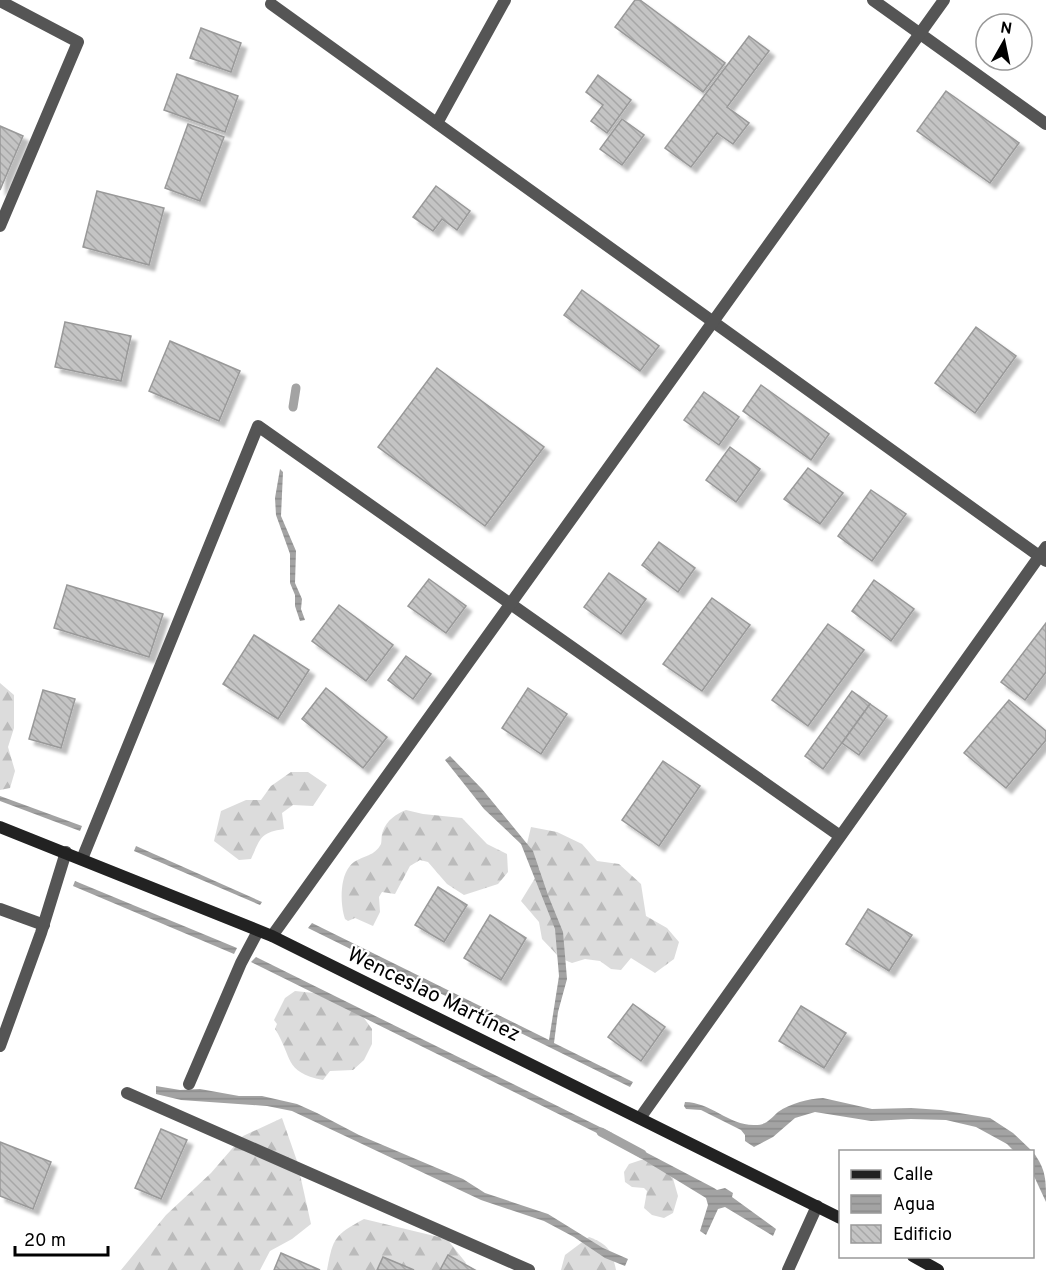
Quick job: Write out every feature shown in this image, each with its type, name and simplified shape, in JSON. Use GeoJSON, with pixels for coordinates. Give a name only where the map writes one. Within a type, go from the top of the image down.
{"type":"FeatureCollection","features":[{"type":"Feature","properties":{"kind":"main road","name":"Wenceslao Martínez"},"geometry":{"type":"LineString","coordinates":[[0,827],[272,936],[839,1217]]}},
{"type":"Feature","properties":{"kind":"main road"},"geometry":{"type":"LineString","coordinates":[[915,1258],[938,1270]]}},
{"type":"Feature","properties":{"kind":"street"},"geometry":{"type":"LineString","coordinates":[[437,123],[506,0]]}},
{"type":"Feature","properties":{"kind":"street"},"geometry":{"type":"LineString","coordinates":[[873,0],[1046,124]]}},
{"type":"Feature","properties":{"kind":"street"},"geometry":{"type":"LineString","coordinates":[[272,936],[944,0]]}},
{"type":"Feature","properties":{"kind":"street"},"geometry":{"type":"LineString","coordinates":[[0,1],[78,42],[0,226]]}},
{"type":"Feature","properties":{"kind":"street"},"geometry":{"type":"LineString","coordinates":[[271,4],[713,322],[1044,554],[640,1118]]}},
{"type":"Feature","properties":{"kind":"street"},"geometry":{"type":"LineString","coordinates":[[82,859],[258,426],[840,836]]}},
{"type":"Feature","properties":{"kind":"street"},"geometry":{"type":"LineString","coordinates":[[0,1046],[44,925],[66,852]]}},
{"type":"Feature","properties":{"kind":"street"},"geometry":{"type":"LineString","coordinates":[[0,909],[44,925]]}},
{"type":"Feature","properties":{"kind":"street"},"geometry":{"type":"LineString","coordinates":[[189,1084],[241,963],[258,931]]}},
{"type":"Feature","properties":{"kind":"street"},"geometry":{"type":"LineString","coordinates":[[127,1093],[530,1270]]}},
{"type":"Feature","properties":{"kind":"street"},"geometry":{"type":"LineString","coordinates":[[788,1270],[817,1206]]}},
{"type":"Feature","properties":{"kind":"green space"},"geometry":{"type":"Polygon","coordinates":[[[0,683],[14,695],[14,728],[8,747],[15,771],[10,788],[0,790],[0,683]]]}},
{"type":"Feature","properties":{"kind":"green space"},"geometry":{"type":"Polygon","coordinates":[[[291,772],[308,772],[327,785],[313,806],[293,805],[282,813],[284,829],[270,832],[262,837],[251,859],[239,860],[214,841],[221,811],[246,800],[261,800],[271,786],[291,772]]]}},
{"type":"Feature","properties":{"kind":"green space"},"geometry":{"type":"Polygon","coordinates":[[[406,810],[462,818],[487,844],[507,854],[508,872],[498,884],[464,895],[447,884],[428,862],[420,860],[410,866],[395,894],[382,892],[379,897],[380,912],[373,926],[355,918],[348,921],[345,919],[342,905],[342,889],[349,867],[378,848],[381,844],[382,833],[389,821],[406,810]]]}},
{"type":"Feature","properties":{"kind":"green space"},"geometry":{"type":"Polygon","coordinates":[[[531,827],[557,832],[582,844],[597,861],[619,864],[641,884],[646,916],[667,928],[679,942],[674,959],[655,973],[631,958],[621,970],[611,969],[600,961],[585,959],[572,963],[560,958],[542,939],[539,922],[521,901],[540,870],[525,852],[531,827]]]}},
{"type":"Feature","properties":{"kind":"green space"},"geometry":{"type":"Polygon","coordinates":[[[295,991],[314,993],[361,1014],[372,1029],[372,1044],[364,1060],[353,1070],[330,1071],[323,1080],[310,1077],[295,1068],[275,1029],[277,1024],[274,1020],[285,998],[295,991]]]}},
{"type":"Feature","properties":{"kind":"green space"},"geometry":{"type":"Polygon","coordinates":[[[282,1118],[297,1161],[311,1224],[292,1239],[270,1251],[260,1270],[121,1270],[166,1215],[211,1173],[243,1136],[282,1118]]]}},
{"type":"Feature","properties":{"kind":"green space"},"geometry":{"type":"Polygon","coordinates":[[[647,1158],[672,1175],[678,1196],[673,1213],[664,1218],[652,1215],[644,1208],[647,1191],[644,1188],[632,1187],[625,1182],[624,1172],[629,1164],[647,1158]]]}},
{"type":"Feature","properties":{"kind":"green space"},"geometry":{"type":"Polygon","coordinates":[[[364,1219],[447,1239],[466,1263],[463,1270],[327,1270],[331,1250],[337,1238],[364,1219]]]}},
{"type":"Feature","properties":{"kind":"green space"},"geometry":{"type":"Polygon","coordinates":[[[589,1237],[601,1242],[608,1249],[616,1270],[561,1270],[565,1255],[589,1237]]]}},
{"type":"Feature","properties":{"kind":"water"},"geometry":{"type":"Polygon","coordinates":[[[280,469],[283,472],[281,516],[296,551],[295,583],[302,599],[301,609],[305,620],[300,621],[290,583],[290,554],[276,515],[275,498],[280,469]]]}},
{"type":"Feature","properties":{"kind":"water"},"geometry":{"type":"Polygon","coordinates":[[[450,756],[482,789],[533,851],[563,932],[567,979],[558,1012],[554,1043],[633,1082],[630,1087],[308,928],[312,923],[549,1040],[559,976],[555,929],[521,844],[484,809],[445,760],[450,756]]]}},
{"type":"Feature","properties":{"kind":"water"},"geometry":{"type":"Polygon","coordinates":[[[0,796],[82,826],[80,831],[0,801],[0,796]]]}},
{"type":"Feature","properties":{"kind":"water"},"geometry":{"type":"Polygon","coordinates":[[[136,846],[262,902],[260,905],[134,851],[136,846]]]}},
{"type":"Feature","properties":{"kind":"water"},"geometry":{"type":"Polygon","coordinates":[[[75,881],[237,948],[234,954],[73,886],[75,881]]]}},
{"type":"Feature","properties":{"kind":"water"},"geometry":{"type":"Polygon","coordinates":[[[256,957],[612,1133],[609,1139],[251,962],[256,957]]]}},
{"type":"Feature","properties":{"kind":"water"},"geometry":{"type":"Polygon","coordinates":[[[156,1086],[180,1090],[200,1089],[239,1096],[262,1096],[297,1104],[359,1135],[463,1179],[485,1193],[548,1214],[603,1248],[628,1259],[625,1266],[605,1258],[574,1237],[544,1221],[481,1200],[292,1111],[267,1106],[181,1100],[156,1094],[156,1086]]]}},
{"type":"Feature","properties":{"kind":"water"},"geometry":{"type":"Polygon","coordinates":[[[823,1098],[872,1109],[941,1110],[990,1118],[1013,1133],[1031,1150],[1013,1150],[1007,1144],[976,1127],[946,1120],[871,1121],[815,1112],[795,1118],[773,1137],[754,1147],[745,1141],[745,1135],[741,1130],[701,1110],[686,1109],[684,1106],[685,1102],[694,1103],[737,1122],[759,1125],[783,1109],[806,1100],[823,1098]]]}},
{"type":"Feature","properties":{"kind":"water"},"geometry":{"type":"Polygon","coordinates":[[[632,1145],[717,1190],[725,1188],[733,1193],[732,1197],[776,1229],[773,1236],[725,1207],[718,1209],[706,1235],[700,1231],[708,1205],[706,1198],[629,1151],[632,1145]]]}},
{"type":"Feature","properties":{"kind":"water"},"geometry":{"type":"Polygon","coordinates":[[[1034,1154],[1041,1164],[1044,1175],[1046,1202],[1034,1176],[1034,1154]]]}},
{"type":"Feature","properties":{"kind":"building"},"geometry":{"type":"Polygon","coordinates":[[[635,0],[640,0],[725,63],[703,92],[615,27],[635,0]]]}},
{"type":"Feature","properties":{"kind":"building"},"geometry":{"type":"Polygon","coordinates":[[[201,28],[241,43],[231,72],[190,58],[201,28]]]}},
{"type":"Feature","properties":{"kind":"building"},"geometry":{"type":"Polygon","coordinates":[[[749,36],[769,51],[727,107],[749,123],[733,144],[717,133],[691,167],[665,148],[749,36]]]}},
{"type":"Feature","properties":{"kind":"building"},"geometry":{"type":"Polygon","coordinates":[[[177,74],[238,96],[225,132],[164,110],[177,74]]]}},
{"type":"Feature","properties":{"kind":"building"},"geometry":{"type":"Polygon","coordinates":[[[598,75],[631,100],[607,133],[591,121],[603,105],[586,92],[598,75]]]}},
{"type":"Feature","properties":{"kind":"building"},"geometry":{"type":"Polygon","coordinates":[[[946,91],[1019,143],[990,183],[917,131],[946,91]]]}},
{"type":"Feature","properties":{"kind":"building"},"geometry":{"type":"Polygon","coordinates":[[[622,119],[644,135],[622,165],[600,149],[622,119]]]}},
{"type":"Feature","properties":{"kind":"building"},"geometry":{"type":"Polygon","coordinates":[[[188,124],[224,137],[200,201],[165,188],[188,124]]]}},
{"type":"Feature","properties":{"kind":"building"},"geometry":{"type":"Polygon","coordinates":[[[0,126],[23,136],[0,190],[0,126]]]}},
{"type":"Feature","properties":{"kind":"building"},"geometry":{"type":"Polygon","coordinates":[[[436,186],[470,211],[457,230],[442,219],[433,231],[413,217],[436,186]]]}},
{"type":"Feature","properties":{"kind":"building"},"geometry":{"type":"Polygon","coordinates":[[[97,191],[164,208],[149,265],[83,247],[97,191]]]}},
{"type":"Feature","properties":{"kind":"building"},"geometry":{"type":"Polygon","coordinates":[[[582,290],[659,346],[640,371],[564,315],[582,290]]]}},
{"type":"Feature","properties":{"kind":"building"},"geometry":{"type":"Polygon","coordinates":[[[65,322],[131,336],[121,381],[55,367],[65,322]]]}},
{"type":"Feature","properties":{"kind":"building"},"geometry":{"type":"Polygon","coordinates":[[[976,327],[1016,356],[975,413],[935,383],[976,327]]]}},
{"type":"Feature","properties":{"kind":"building"},"geometry":{"type":"Polygon","coordinates":[[[170,341],[240,371],[219,421],[149,391],[170,341]]]}},
{"type":"Feature","properties":{"kind":"building"},"geometry":{"type":"Polygon","coordinates":[[[437,368],[544,447],[485,526],[378,447],[437,368]]]}},
{"type":"Feature","properties":{"kind":"building"},"geometry":{"type":"Polygon","coordinates":[[[761,385],[829,434],[811,460],[743,411],[761,385]]]}},
{"type":"Feature","properties":{"kind":"building"},"geometry":{"type":"Polygon","coordinates":[[[704,392],[739,417],[719,445],[684,420],[704,392]]]}},
{"type":"Feature","properties":{"kind":"building"},"geometry":{"type":"Polygon","coordinates":[[[730,447],[760,469],[736,502],[706,480],[730,447]]]}},
{"type":"Feature","properties":{"kind":"building"},"geometry":{"type":"Polygon","coordinates":[[[808,468],[843,493],[820,524],[784,499],[808,468]]]}},
{"type":"Feature","properties":{"kind":"building"},"geometry":{"type":"Polygon","coordinates":[[[871,490],[906,514],[872,561],[838,536],[871,490]]]}},
{"type":"Feature","properties":{"kind":"building"},"geometry":{"type":"Polygon","coordinates":[[[659,542],[695,568],[678,592],[642,565],[659,542]]]}},
{"type":"Feature","properties":{"kind":"building"},"geometry":{"type":"Polygon","coordinates":[[[609,573],[646,599],[621,634],[584,607],[609,573]]]}},
{"type":"Feature","properties":{"kind":"building"},"geometry":{"type":"Polygon","coordinates":[[[429,579],[466,606],[446,633],[408,606],[429,579]]]}},
{"type":"Feature","properties":{"kind":"building"},"geometry":{"type":"Polygon","coordinates":[[[874,580],[914,609],[891,641],[852,611],[874,580]]]}},
{"type":"Feature","properties":{"kind":"building"},"geometry":{"type":"Polygon","coordinates":[[[67,585],[163,614],[149,657],[54,628],[67,585]]]}},
{"type":"Feature","properties":{"kind":"building"},"geometry":{"type":"Polygon","coordinates":[[[712,598],[750,625],[702,691],[663,664],[712,598]]]}},
{"type":"Feature","properties":{"kind":"building"},"geometry":{"type":"Polygon","coordinates":[[[339,605],[393,645],[366,681],[312,641],[339,605]]]}},
{"type":"Feature","properties":{"kind":"building"},"geometry":{"type":"Polygon","coordinates":[[[1046,623],[1046,672],[1025,700],[1001,682],[1046,623]]]}},
{"type":"Feature","properties":{"kind":"building"},"geometry":{"type":"Polygon","coordinates":[[[828,624],[864,650],[808,726],[772,700],[828,624]]]}},
{"type":"Feature","properties":{"kind":"building"},"geometry":{"type":"Polygon","coordinates":[[[254,635],[309,670],[278,719],[223,684],[254,635]]]}},
{"type":"Feature","properties":{"kind":"building"},"geometry":{"type":"Polygon","coordinates":[[[406,656],[431,674],[413,699],[388,680],[406,656]]]}},
{"type":"Feature","properties":{"kind":"building"},"geometry":{"type":"Polygon","coordinates":[[[326,688],[387,737],[363,768],[302,719],[326,688]]]}},
{"type":"Feature","properties":{"kind":"building"},"geometry":{"type":"Polygon","coordinates":[[[528,688],[567,714],[541,754],[502,728],[528,688]]]}},
{"type":"Feature","properties":{"kind":"building"},"geometry":{"type":"Polygon","coordinates":[[[43,690],[75,699],[61,748],[29,739],[43,690]]]}},
{"type":"Feature","properties":{"kind":"building"},"geometry":{"type":"Polygon","coordinates":[[[852,691],[870,704],[823,769],[805,756],[852,691]]]}},
{"type":"Feature","properties":{"kind":"building"},"geometry":{"type":"Polygon","coordinates":[[[1009,700],[1046,731],[1046,740],[1006,788],[964,753],[1009,700]]]}},
{"type":"Feature","properties":{"kind":"building"},"geometry":{"type":"Polygon","coordinates":[[[870,704],[887,716],[859,755],[842,743],[870,704]]]}},
{"type":"Feature","properties":{"kind":"building"},"geometry":{"type":"Polygon","coordinates":[[[663,761],[700,786],[659,846],[622,820],[663,761]]]}},
{"type":"Feature","properties":{"kind":"building"},"geometry":{"type":"Polygon","coordinates":[[[438,887],[467,905],[444,942],[415,925],[438,887]]]}},
{"type":"Feature","properties":{"kind":"building"},"geometry":{"type":"Polygon","coordinates":[[[868,909],[912,935],[889,971],[846,944],[868,909]]]}},
{"type":"Feature","properties":{"kind":"building"},"geometry":{"type":"Polygon","coordinates":[[[490,915],[526,938],[501,980],[464,958],[490,915]]]}},
{"type":"Feature","properties":{"kind":"building"},"geometry":{"type":"Polygon","coordinates":[[[633,1004],[665,1027],[641,1061],[608,1037],[633,1004]]]}},
{"type":"Feature","properties":{"kind":"building"},"geometry":{"type":"Polygon","coordinates":[[[801,1006],[846,1033],[824,1068],[779,1041],[801,1006]]]}},
{"type":"Feature","properties":{"kind":"building"},"geometry":{"type":"Polygon","coordinates":[[[161,1129],[187,1140],[161,1199],[135,1188],[161,1129]]]}},
{"type":"Feature","properties":{"kind":"building"},"geometry":{"type":"Polygon","coordinates":[[[0,1142],[51,1162],[33,1209],[0,1196],[0,1142]]]}},
{"type":"Feature","properties":{"kind":"building"},"geometry":{"type":"Polygon","coordinates":[[[281,1253],[320,1270],[274,1270],[281,1253]]]}},
{"type":"Feature","properties":{"kind":"building"},"geometry":{"type":"Polygon","coordinates":[[[448,1255],[475,1270],[440,1270],[448,1255]]]}},
{"type":"Feature","properties":{"kind":"building"},"geometry":{"type":"Polygon","coordinates":[[[383,1257],[414,1270],[377,1270],[383,1257]]]}},
{"type":"Feature","properties":{"kind":"waterway"},"geometry":{"type":"LineString","coordinates":[[293,407],[296,388]]}},
{"type":"Feature","properties":{"kind":"waterway"},"geometry":{"type":"LineString","coordinates":[[601,1132],[642,1154]]}}]}
